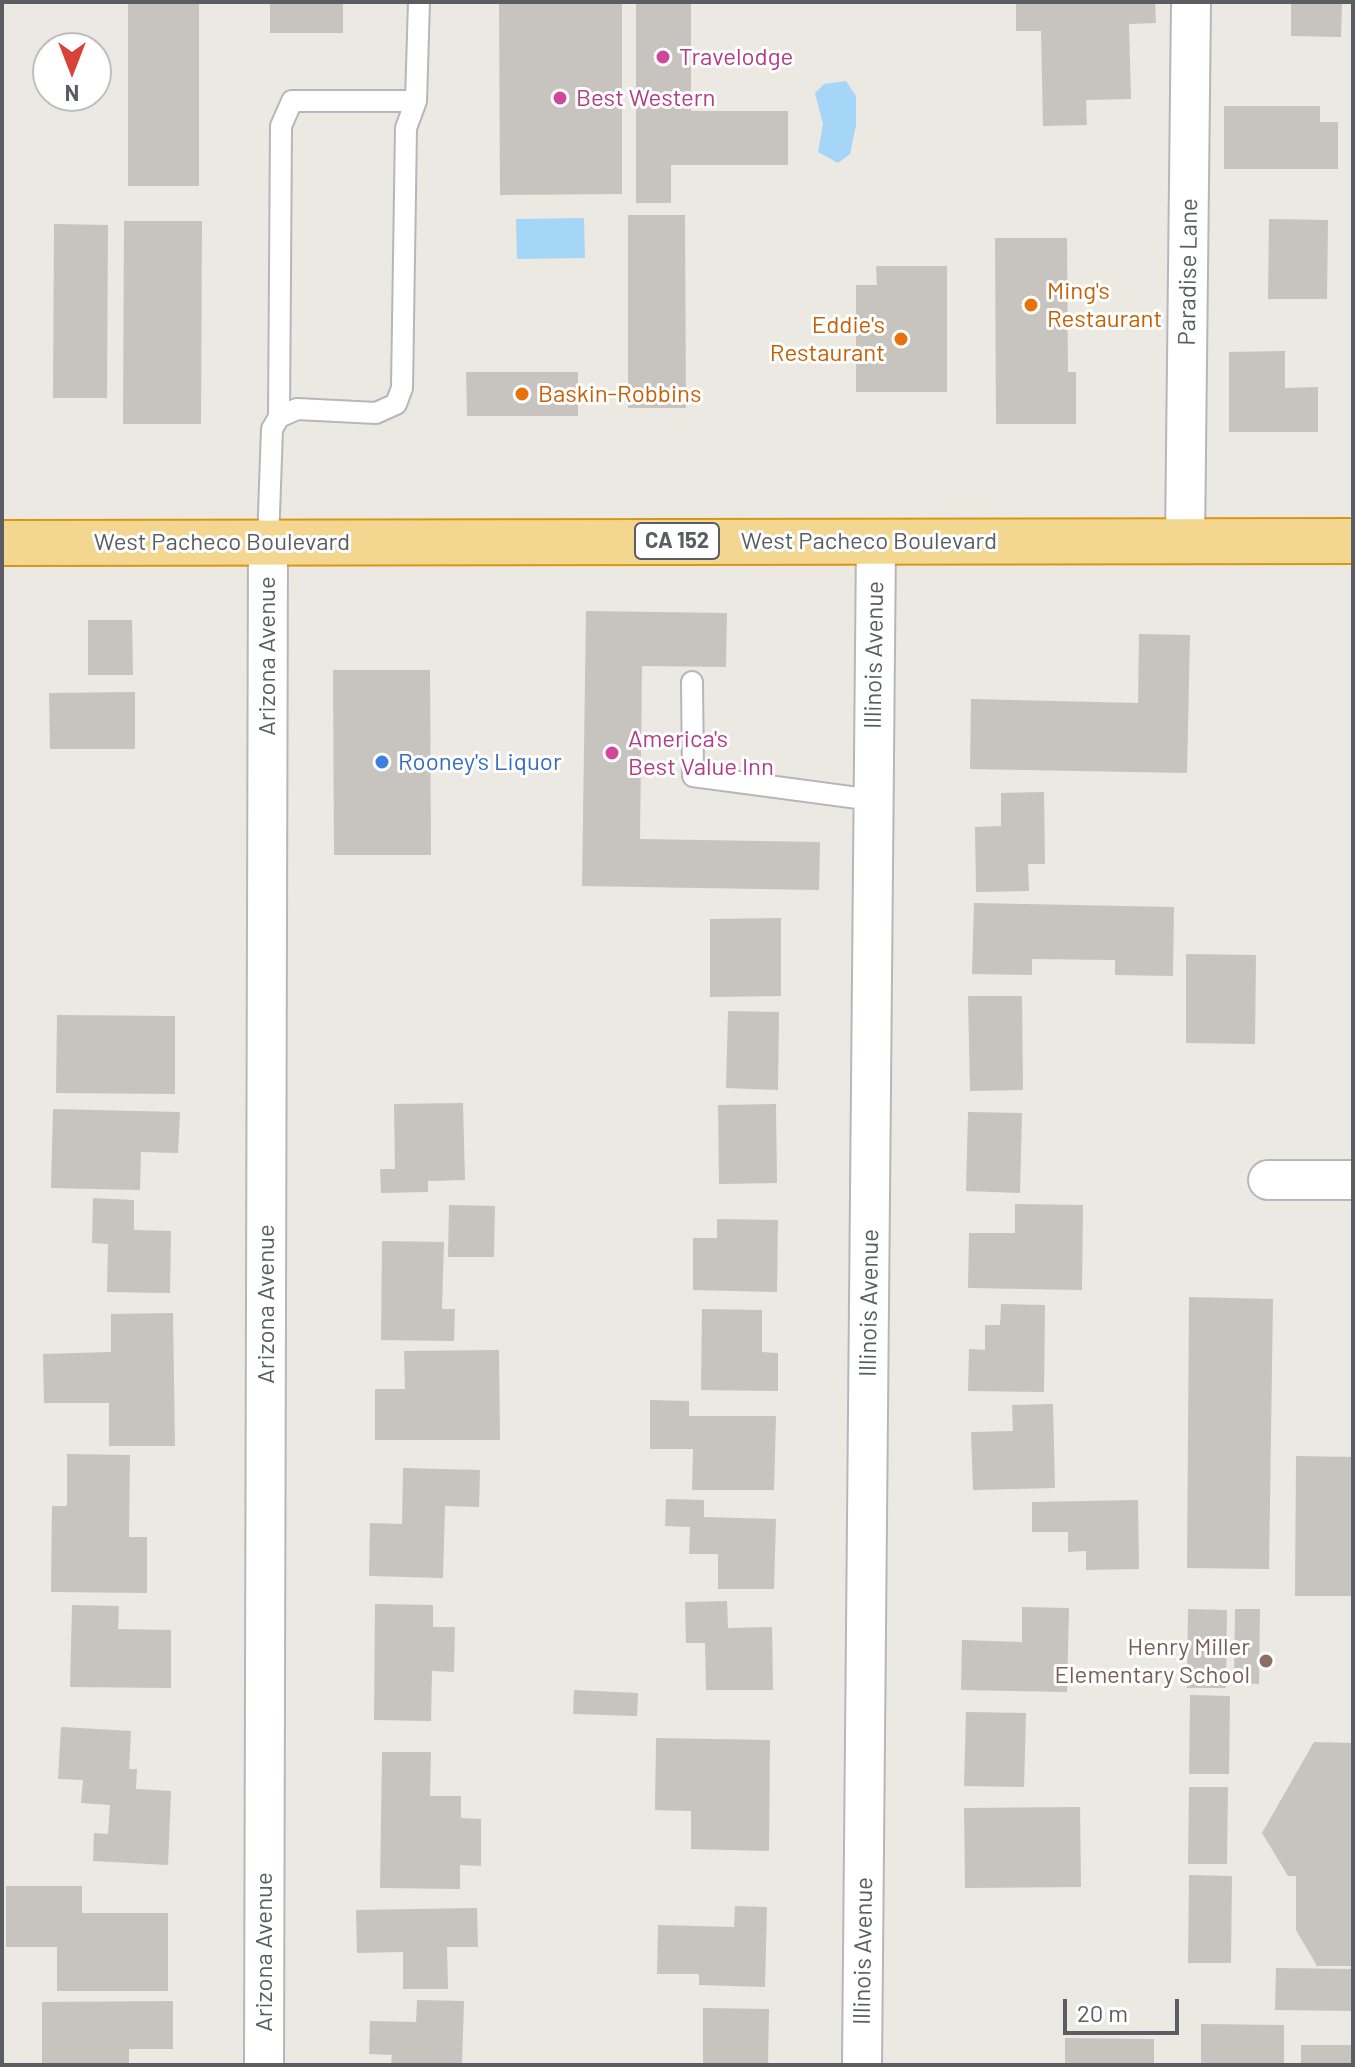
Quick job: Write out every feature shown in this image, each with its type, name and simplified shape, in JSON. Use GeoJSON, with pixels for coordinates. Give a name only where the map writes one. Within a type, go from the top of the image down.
{"type":"FeatureCollection","features":[{"type":"Feature","properties":{"kind":"highway","name":"West Pacheco Boulevard"},"geometry":{"type":"LineString","coordinates":[[2,543],[1353,541]]}},
{"type":"Feature","properties":{"kind":"street","name":"Paradise Lane"},"geometry":{"type":"LineString","coordinates":[[1185,541],[1191,2]]}},
{"type":"Feature","properties":{"kind":"street","name":"Illinois Avenue"},"geometry":{"type":"LineString","coordinates":[[862,2065],[876,541]]}},
{"type":"Feature","properties":{"kind":"street","name":"Arizona Avenue"},"geometry":{"type":"LineString","coordinates":[[264,2065],[268,542]]}},
{"type":"Feature","properties":{"kind":"street"},"geometry":{"type":"LineString","coordinates":[[1268,1180],[1353,1180]]}},
{"type":"Feature","properties":{"kind":"lane"},"geometry":{"type":"LineString","coordinates":[[279,417],[297,409],[376,413],[396,404],[402,388],[406,128],[416,101],[419,2]]}},
{"type":"Feature","properties":{"kind":"lane"},"geometry":{"type":"LineString","coordinates":[[268,542],[272,429],[279,417],[281,126],[292,101],[416,101]]}},
{"type":"Feature","properties":{"kind":"lane"},"geometry":{"type":"LineString","coordinates":[[692,682],[693,776],[873,800]]}},
{"type":"Feature","properties":{"kind":"water"},"geometry":{"type":"Polygon","coordinates":[[[846,81],[856,96],[856,125],[850,154],[838,163],[818,152],[823,124],[815,93],[824,84],[846,81]]]}},
{"type":"Feature","properties":{"kind":"water"},"geometry":{"type":"Polygon","coordinates":[[[584,218],[585,258],[517,259],[516,219],[584,218]]]}},
{"type":"Feature","properties":{"kind":"building"},"geometry":{"type":"Polygon","coordinates":[[[128,2],[199,2],[199,186],[128,186],[128,2]]]}},
{"type":"Feature","properties":{"kind":"building"},"geometry":{"type":"Polygon","coordinates":[[[270,2],[343,2],[343,33],[270,33],[270,2]]]}},
{"type":"Feature","properties":{"kind":"building","name":"Best Western"},"geometry":{"type":"Polygon","coordinates":[[[499,2],[622,2],[622,194],[500,195],[499,2]]]}},
{"type":"Feature","properties":{"kind":"building","name":"Travelodge"},"geometry":{"type":"Polygon","coordinates":[[[636,2],[691,2],[691,111],[788,111],[788,165],[671,165],[671,203],[636,203],[636,2]]]}},
{"type":"Feature","properties":{"kind":"building"},"geometry":{"type":"Polygon","coordinates":[[[1016,2],[1155,2],[1156,23],[1129,24],[1131,99],[1086,100],[1087,125],[1043,126],[1041,31],[1016,31],[1016,2]]]}},
{"type":"Feature","properties":{"kind":"building"},"geometry":{"type":"Polygon","coordinates":[[[1291,2],[1342,2],[1341,37],[1291,36],[1291,2]]]}},
{"type":"Feature","properties":{"kind":"building"},"geometry":{"type":"Polygon","coordinates":[[[1224,106],[1320,106],[1320,122],[1338,122],[1338,169],[1224,169],[1224,106]]]}},
{"type":"Feature","properties":{"kind":"building"},"geometry":{"type":"Polygon","coordinates":[[[628,215],[685,215],[686,408],[628,408],[628,215]]]}},
{"type":"Feature","properties":{"kind":"building"},"geometry":{"type":"Polygon","coordinates":[[[1269,219],[1328,220],[1327,299],[1268,299],[1269,219]]]}},
{"type":"Feature","properties":{"kind":"building"},"geometry":{"type":"Polygon","coordinates":[[[124,221],[202,221],[201,424],[123,424],[124,221]]]}},
{"type":"Feature","properties":{"kind":"building"},"geometry":{"type":"Polygon","coordinates":[[[54,224],[108,225],[107,398],[53,398],[54,224]]]}},
{"type":"Feature","properties":{"kind":"building","name":"Ming's Restaurant"},"geometry":{"type":"Polygon","coordinates":[[[995,238],[1067,238],[1068,372],[1076,372],[1076,424],[996,424],[995,238]]]}},
{"type":"Feature","properties":{"kind":"building","name":"Eddie's Restaurant"},"geometry":{"type":"Polygon","coordinates":[[[876,266],[947,266],[947,392],[856,392],[856,285],[877,285],[876,266]]]}},
{"type":"Feature","properties":{"kind":"building"},"geometry":{"type":"Polygon","coordinates":[[[1285,351],[1285,388],[1318,387],[1318,432],[1229,432],[1229,352],[1285,351]]]}},
{"type":"Feature","properties":{"kind":"building","name":"Baskin-Robbins"},"geometry":{"type":"Polygon","coordinates":[[[466,372],[578,372],[578,416],[467,416],[466,372]]]}},
{"type":"Feature","properties":{"kind":"building","name":"America's Best Value Inn"},"geometry":{"type":"Polygon","coordinates":[[[586,611],[727,613],[726,667],[642,666],[640,839],[820,842],[819,890],[582,886],[586,611]]]}},
{"type":"Feature","properties":{"kind":"building"},"geometry":{"type":"Polygon","coordinates":[[[88,620],[132,620],[133,675],[88,675],[88,620]]]}},
{"type":"Feature","properties":{"kind":"building"},"geometry":{"type":"Polygon","coordinates":[[[1139,634],[1190,635],[1187,773],[970,769],[971,699],[1138,703],[1139,634]]]}},
{"type":"Feature","properties":{"kind":"building","name":"Rooney's Liquor"},"geometry":{"type":"Polygon","coordinates":[[[333,670],[430,670],[431,855],[334,855],[333,670]]]}},
{"type":"Feature","properties":{"kind":"building"},"geometry":{"type":"Polygon","coordinates":[[[135,692],[135,749],[50,749],[49,693],[135,692]]]}},
{"type":"Feature","properties":{"kind":"building"},"geometry":{"type":"Polygon","coordinates":[[[1044,792],[1045,864],[1028,864],[1029,891],[976,892],[975,827],[1001,826],[1001,793],[1044,792]]]}},
{"type":"Feature","properties":{"kind":"building"},"geometry":{"type":"Polygon","coordinates":[[[974,903],[1174,907],[1173,976],[1115,975],[1115,960],[1032,959],[1032,975],[972,974],[974,903]]]}},
{"type":"Feature","properties":{"kind":"building"},"geometry":{"type":"Polygon","coordinates":[[[781,918],[781,996],[710,997],[710,919],[781,918]]]}},
{"type":"Feature","properties":{"kind":"building"},"geometry":{"type":"Polygon","coordinates":[[[1186,954],[1256,955],[1255,1044],[1186,1043],[1186,954]]]}},
{"type":"Feature","properties":{"kind":"building"},"geometry":{"type":"Polygon","coordinates":[[[968,996],[1022,996],[1023,1090],[970,1091],[968,996]]]}},
{"type":"Feature","properties":{"kind":"building"},"geometry":{"type":"Polygon","coordinates":[[[728,1011],[779,1012],[778,1090],[726,1088],[728,1011]]]}},
{"type":"Feature","properties":{"kind":"building"},"geometry":{"type":"Polygon","coordinates":[[[57,1015],[175,1016],[175,1094],[56,1093],[57,1015]]]}},
{"type":"Feature","properties":{"kind":"building"},"geometry":{"type":"Polygon","coordinates":[[[463,1103],[465,1180],[428,1181],[428,1192],[381,1193],[380,1169],[395,1169],[394,1104],[463,1103]]]}},
{"type":"Feature","properties":{"kind":"building"},"geometry":{"type":"Polygon","coordinates":[[[776,1104],[777,1183],[719,1184],[718,1105],[776,1104]]]}},
{"type":"Feature","properties":{"kind":"building"},"geometry":{"type":"Polygon","coordinates":[[[53,1109],[180,1112],[178,1153],[141,1152],[140,1190],[51,1188],[53,1109]]]}},
{"type":"Feature","properties":{"kind":"building"},"geometry":{"type":"Polygon","coordinates":[[[968,1112],[1022,1113],[1020,1193],[966,1191],[968,1112]]]}},
{"type":"Feature","properties":{"kind":"building"},"geometry":{"type":"Polygon","coordinates":[[[93,1198],[134,1200],[134,1230],[171,1231],[170,1293],[107,1292],[108,1244],[92,1243],[93,1198]]]}},
{"type":"Feature","properties":{"kind":"building"},"geometry":{"type":"Polygon","coordinates":[[[1015,1204],[1083,1205],[1082,1290],[968,1288],[969,1233],[1015,1233],[1015,1204]]]}},
{"type":"Feature","properties":{"kind":"building"},"geometry":{"type":"Polygon","coordinates":[[[449,1205],[495,1206],[494,1257],[448,1257],[449,1205]]]}},
{"type":"Feature","properties":{"kind":"building"},"geometry":{"type":"Polygon","coordinates":[[[717,1219],[778,1220],[777,1292],[693,1290],[693,1238],[717,1238],[717,1219]]]}},
{"type":"Feature","properties":{"kind":"building"},"geometry":{"type":"Polygon","coordinates":[[[382,1241],[444,1242],[442,1309],[455,1309],[454,1341],[381,1340],[382,1241]]]}},
{"type":"Feature","properties":{"kind":"building"},"geometry":{"type":"Polygon","coordinates":[[[1189,1297],[1273,1299],[1269,1569],[1187,1568],[1189,1297]]]}},
{"type":"Feature","properties":{"kind":"building"},"geometry":{"type":"Polygon","coordinates":[[[1001,1304],[1045,1305],[1044,1392],[968,1391],[969,1349],[985,1350],[985,1325],[1000,1325],[1001,1304]]]}},
{"type":"Feature","properties":{"kind":"building"},"geometry":{"type":"Polygon","coordinates":[[[702,1309],[762,1310],[762,1352],[778,1353],[778,1391],[701,1390],[702,1309]]]}},
{"type":"Feature","properties":{"kind":"building"},"geometry":{"type":"Polygon","coordinates":[[[173,1313],[175,1446],[109,1446],[109,1403],[44,1403],[43,1354],[111,1352],[111,1314],[173,1313]]]}},
{"type":"Feature","properties":{"kind":"building"},"geometry":{"type":"Polygon","coordinates":[[[499,1350],[500,1440],[375,1440],[375,1389],[405,1389],[404,1351],[499,1350]]]}},
{"type":"Feature","properties":{"kind":"building"},"geometry":{"type":"Polygon","coordinates":[[[650,1400],[689,1401],[689,1416],[776,1416],[774,1490],[692,1490],[693,1449],[650,1449],[650,1400]]]}},
{"type":"Feature","properties":{"kind":"building"},"geometry":{"type":"Polygon","coordinates":[[[1053,1404],[1055,1488],[973,1490],[971,1432],[1013,1431],[1012,1405],[1053,1404]]]}},
{"type":"Feature","properties":{"kind":"building"},"geometry":{"type":"Polygon","coordinates":[[[67,1454],[130,1455],[129,1537],[147,1537],[147,1593],[51,1592],[52,1506],[67,1506],[67,1454]]]}},
{"type":"Feature","properties":{"kind":"building"},"geometry":{"type":"Polygon","coordinates":[[[1296,1456],[1353,1457],[1353,1596],[1295,1596],[1296,1456]]]}},
{"type":"Feature","properties":{"kind":"building"},"geometry":{"type":"Polygon","coordinates":[[[403,1468],[480,1470],[479,1507],[445,1506],[443,1578],[369,1576],[370,1523],[402,1524],[403,1468]]]}},
{"type":"Feature","properties":{"kind":"building"},"geometry":{"type":"Polygon","coordinates":[[[666,1499],[704,1500],[704,1517],[776,1519],[774,1589],[718,1589],[718,1554],[689,1554],[690,1527],[665,1526],[666,1499]]]}},
{"type":"Feature","properties":{"kind":"building"},"geometry":{"type":"Polygon","coordinates":[[[1138,1500],[1139,1569],[1086,1570],[1086,1551],[1068,1552],[1068,1532],[1032,1532],[1032,1502],[1138,1500]]]}},
{"type":"Feature","properties":{"kind":"building"},"geometry":{"type":"Polygon","coordinates":[[[727,1601],[728,1628],[772,1627],[773,1690],[706,1690],[705,1643],[686,1643],[685,1602],[727,1601]]]}},
{"type":"Feature","properties":{"kind":"building"},"geometry":{"type":"Polygon","coordinates":[[[375,1604],[433,1605],[433,1627],[455,1627],[454,1672],[432,1671],[431,1721],[374,1720],[375,1604]]]}},
{"type":"Feature","properties":{"kind":"building"},"geometry":{"type":"Polygon","coordinates":[[[72,1605],[119,1606],[118,1629],[171,1630],[171,1688],[70,1687],[72,1605]]]}},
{"type":"Feature","properties":{"kind":"building"},"geometry":{"type":"Polygon","coordinates":[[[1022,1607],[1069,1608],[1067,1692],[961,1690],[962,1640],[1022,1642],[1022,1607]]]}},
{"type":"Feature","properties":{"kind":"building"},"geometry":{"type":"Polygon","coordinates":[[[1188,1609],[1227,1610],[1226,1688],[1187,1688],[1188,1609]]]}},
{"type":"Feature","properties":{"kind":"building"},"geometry":{"type":"Polygon","coordinates":[[[1235,1609],[1260,1609],[1259,1684],[1234,1683],[1235,1609]]]}},
{"type":"Feature","properties":{"kind":"building"},"geometry":{"type":"Polygon","coordinates":[[[574,1690],[638,1693],[637,1716],[573,1714],[574,1690]]]}},
{"type":"Feature","properties":{"kind":"building"},"geometry":{"type":"Polygon","coordinates":[[[1190,1695],[1230,1696],[1229,1774],[1189,1774],[1190,1695]]]}},
{"type":"Feature","properties":{"kind":"building"},"geometry":{"type":"Polygon","coordinates":[[[966,1712],[1026,1713],[1024,1787],[964,1786],[966,1712]]]}},
{"type":"Feature","properties":{"kind":"building"},"geometry":{"type":"Polygon","coordinates":[[[61,1727],[131,1731],[129,1769],[137,1769],[136,1789],[171,1791],[168,1865],[93,1861],[94,1833],[108,1834],[110,1805],[81,1803],[83,1780],[58,1779],[61,1727]]]}},
{"type":"Feature","properties":{"kind":"building"},"geometry":{"type":"Polygon","coordinates":[[[656,1738],[770,1740],[769,1851],[691,1849],[691,1811],[655,1810],[656,1738]]]}},
{"type":"Feature","properties":{"kind":"building"},"geometry":{"type":"Polygon","coordinates":[[[1314,1742],[1353,1743],[1353,1966],[1317,1966],[1296,1930],[1296,1876],[1288,1876],[1262,1833],[1314,1742]]]}},
{"type":"Feature","properties":{"kind":"building"},"geometry":{"type":"Polygon","coordinates":[[[382,1752],[431,1752],[430,1796],[461,1796],[461,1818],[481,1819],[481,1866],[460,1865],[460,1889],[380,1888],[382,1752]]]}},
{"type":"Feature","properties":{"kind":"building"},"geometry":{"type":"Polygon","coordinates":[[[1189,1787],[1228,1787],[1227,1864],[1188,1864],[1189,1787]]]}},
{"type":"Feature","properties":{"kind":"building"},"geometry":{"type":"Polygon","coordinates":[[[1080,1807],[1081,1887],[965,1888],[964,1808],[1080,1807]]]}},
{"type":"Feature","properties":{"kind":"building"},"geometry":{"type":"Polygon","coordinates":[[[1189,1875],[1232,1876],[1231,1963],[1188,1963],[1189,1875]]]}},
{"type":"Feature","properties":{"kind":"building"},"geometry":{"type":"Polygon","coordinates":[[[6,1886],[82,1886],[82,1913],[168,1913],[168,1991],[57,1991],[57,1947],[6,1947],[6,1886]]]}},
{"type":"Feature","properties":{"kind":"building"},"geometry":{"type":"Polygon","coordinates":[[[735,1906],[767,1907],[765,1987],[699,1985],[699,1974],[657,1974],[658,1925],[734,1927],[735,1906]]]}},
{"type":"Feature","properties":{"kind":"building"},"geometry":{"type":"Polygon","coordinates":[[[477,1908],[478,1947],[447,1947],[448,1989],[403,1989],[403,1952],[357,1953],[356,1910],[477,1908]]]}},
{"type":"Feature","properties":{"kind":"building"},"geometry":{"type":"Polygon","coordinates":[[[1276,1968],[1353,1969],[1353,2011],[1275,2010],[1276,1968]]]}},
{"type":"Feature","properties":{"kind":"building"},"geometry":{"type":"Polygon","coordinates":[[[417,2000],[464,2001],[462,2065],[391,2065],[392,2055],[369,2054],[370,2021],[416,2022],[417,2000]]]}},
{"type":"Feature","properties":{"kind":"building"},"geometry":{"type":"Polygon","coordinates":[[[173,2001],[173,2049],[129,2049],[129,2065],[42,2065],[42,2002],[173,2001]]]}},
{"type":"Feature","properties":{"kind":"building"},"geometry":{"type":"Polygon","coordinates":[[[703,2008],[769,2009],[768,2065],[703,2065],[703,2008]]]}},
{"type":"Feature","properties":{"kind":"building"},"geometry":{"type":"Polygon","coordinates":[[[1201,2024],[1284,2025],[1284,2065],[1201,2065],[1201,2024]]]}},
{"type":"Feature","properties":{"kind":"building"},"geometry":{"type":"Polygon","coordinates":[[[1065,2038],[1154,2039],[1154,2065],[1065,2065],[1065,2038]]]}},
{"type":"Feature","properties":{"kind":"building"},"geometry":{"type":"Polygon","coordinates":[[[1301,2045],[1353,2045],[1353,2065],[1301,2065],[1301,2045]]]}},
{"type":"Feature","properties":{"kind":"place","name":"Travelodge"},"geometry":{"type":"Point","coordinates":[663,57]}},
{"type":"Feature","properties":{"kind":"place","name":"Best Western"},"geometry":{"type":"Point","coordinates":[560,98]}},
{"type":"Feature","properties":{"kind":"place","name":"Ming's Restaurant"},"geometry":{"type":"Point","coordinates":[1031,305]}},
{"type":"Feature","properties":{"kind":"place","name":"Eddie's Restaurant"},"geometry":{"type":"Point","coordinates":[901,339]}},
{"type":"Feature","properties":{"kind":"place","name":"Baskin-Robbins"},"geometry":{"type":"Point","coordinates":[522,394]}},
{"type":"Feature","properties":{"kind":"place","name":"America's Best Value Inn"},"geometry":{"type":"Point","coordinates":[612,753]}},
{"type":"Feature","properties":{"kind":"place","name":"Rooney's Liquor"},"geometry":{"type":"Point","coordinates":[382,762]}},
{"type":"Feature","properties":{"kind":"place","name":"Henry Miller Elementary School"},"geometry":{"type":"Point","coordinates":[1266,1661]}}]}
